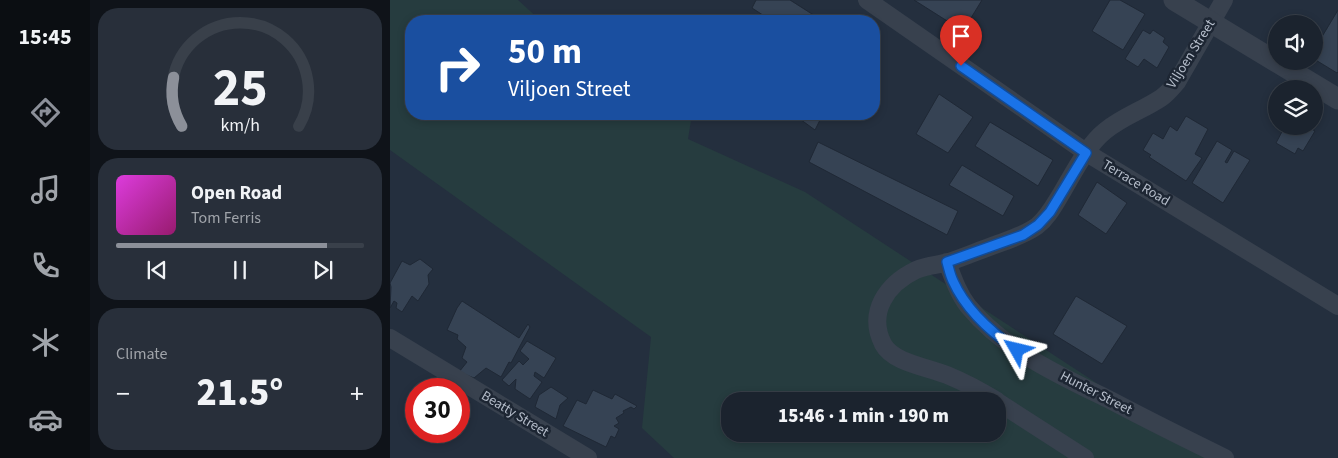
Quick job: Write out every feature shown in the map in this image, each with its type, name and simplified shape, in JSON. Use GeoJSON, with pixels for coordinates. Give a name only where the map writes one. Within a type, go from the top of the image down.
{"type":"FeatureCollection","features":[{"type":"Feature","properties":{"kind":"street","name":"Terrace Road"},"geometry":{"type":"LineString","coordinates":[[867,0],[1086,153],[1338,306]]}},
{"type":"Feature","properties":{"kind":"street"},"geometry":{"type":"LineString","coordinates":[[1174,0],[1338,100]]}},
{"type":"Feature","properties":{"kind":"street","name":"Viljoen Street"},"geometry":{"type":"LineString","coordinates":[[981,392],[947,375],[896,357],[884,345],[877,328],[877,319],[879,306],[888,291],[915,271],[930,265],[947,262],[1023,235],[1038,225],[1050,212],[1095,140],[1106,130],[1170,91],[1224,0]]}},
{"type":"Feature","properties":{"kind":"street","name":"Hunter Street"},"geometry":{"type":"LineString","coordinates":[[947,262],[952,280],[968,305],[1006,343],[1028,358],[1083,387],[1225,458]]}},
{"type":"Feature","properties":{"kind":"street","name":"Beatty Street"},"geometry":{"type":"LineString","coordinates":[[390,338],[588,458]]}},
{"type":"Feature","properties":{"kind":"street","name":"Viljoen Street"},"geometry":{"type":"LineString","coordinates":[[1006,407],[1085,458]]}},
{"type":"Feature","properties":{"kind":"green space"},"geometry":{"type":"Polygon","coordinates":[[[390,0],[518,0],[534,15],[405,15],[405,120],[691,120],[688,139],[805,192],[1188,443],[1224,458],[674,458],[642,428],[651,337],[390,150],[390,0]]]}},
{"type":"Feature","properties":{"kind":"building"},"geometry":{"type":"Polygon","coordinates":[[[756,0],[790,0],[814,15],[763,15],[752,8],[756,0]]]}},
{"type":"Feature","properties":{"kind":"building"},"geometry":{"type":"Polygon","coordinates":[[[914,0],[982,0],[963,31],[914,0]]]}},
{"type":"Feature","properties":{"kind":"building"},"geometry":{"type":"Polygon","coordinates":[[[1110,0],[1120,0],[1145,14],[1123,50],[1092,31],[1110,0]]]}},
{"type":"Feature","properties":{"kind":"building"},"geometry":{"type":"Polygon","coordinates":[[[1338,10],[1337,73],[1323,64],[1323,35],[1338,10]]]}},
{"type":"Feature","properties":{"kind":"building"},"geometry":{"type":"Polygon","coordinates":[[[1143,30],[1150,34],[1153,30],[1165,38],[1163,42],[1169,47],[1157,68],[1144,59],[1138,67],[1125,59],[1143,30]]]}},
{"type":"Feature","properties":{"kind":"building"},"geometry":{"type":"Polygon","coordinates":[[[939,94],[973,117],[948,153],[916,134],[939,94]]]}},
{"type":"Feature","properties":{"kind":"building"},"geometry":{"type":"Polygon","coordinates":[[[1186,116],[1208,129],[1195,154],[1202,158],[1186,181],[1149,157],[1151,155],[1143,150],[1153,133],[1163,139],[1170,126],[1177,131],[1186,116]]]}},
{"type":"Feature","properties":{"kind":"building"},"geometry":{"type":"Polygon","coordinates":[[[801,120],[820,120],[815,130],[801,120]]]}},
{"type":"Feature","properties":{"kind":"building"},"geometry":{"type":"Polygon","coordinates":[[[990,122],[1053,160],[1038,186],[975,146],[990,122]]]}},
{"type":"Feature","properties":{"kind":"building"},"geometry":{"type":"Polygon","coordinates":[[[1280,135],[1313,135],[1303,151],[1298,148],[1295,154],[1276,143],[1280,135]]]}},
{"type":"Feature","properties":{"kind":"building"},"geometry":{"type":"Polygon","coordinates":[[[1217,141],[1232,150],[1225,162],[1227,163],[1234,151],[1250,160],[1223,203],[1192,183],[1217,141]]]}},
{"type":"Feature","properties":{"kind":"building"},"geometry":{"type":"Polygon","coordinates":[[[818,142],[958,211],[947,235],[809,162],[818,142]]]}},
{"type":"Feature","properties":{"kind":"building"},"geometry":{"type":"Polygon","coordinates":[[[962,165],[1014,196],[1003,216],[949,185],[962,165]]]}},
{"type":"Feature","properties":{"kind":"building"},"geometry":{"type":"Polygon","coordinates":[[[1097,182],[1127,203],[1106,234],[1078,215],[1097,182]]]}},
{"type":"Feature","properties":{"kind":"building"},"geometry":{"type":"Polygon","coordinates":[[[420,259],[433,269],[428,275],[429,284],[418,301],[412,296],[402,312],[396,308],[397,303],[394,301],[390,308],[390,283],[402,261],[410,265],[420,259]]]}},
{"type":"Feature","properties":{"kind":"building"},"geometry":{"type":"Polygon","coordinates":[[[1076,296],[1127,326],[1102,364],[1053,334],[1076,296]]]}},
{"type":"Feature","properties":{"kind":"building"},"geometry":{"type":"Polygon","coordinates":[[[462,301],[519,338],[528,324],[530,327],[511,363],[509,362],[501,377],[486,368],[474,378],[459,372],[467,362],[462,358],[466,347],[457,339],[458,335],[447,330],[462,301]]]}},
{"type":"Feature","properties":{"kind":"building"},"geometry":{"type":"Polygon","coordinates":[[[527,341],[556,358],[544,378],[535,372],[534,376],[542,382],[530,399],[515,389],[516,379],[509,386],[502,380],[519,361],[523,365],[529,359],[520,351],[527,341]]]}},
{"type":"Feature","properties":{"kind":"building"},"geometry":{"type":"Polygon","coordinates":[[[551,387],[568,398],[560,405],[556,419],[535,407],[539,395],[551,387]]]}},
{"type":"Feature","properties":{"kind":"building"},"geometry":{"type":"Polygon","coordinates":[[[593,390],[612,399],[615,394],[637,406],[634,409],[631,407],[623,411],[624,413],[616,418],[619,423],[614,426],[619,429],[615,438],[611,436],[606,447],[563,426],[577,400],[586,404],[593,390]]]}},
{"type":"Feature","properties":{"kind":"route"},"geometry":{"type":"LineString","coordinates":[[961,66],[1086,153],[1050,212],[1038,225],[1023,235],[947,262],[952,280],[968,305],[991,330],[1017,350]]}}]}
